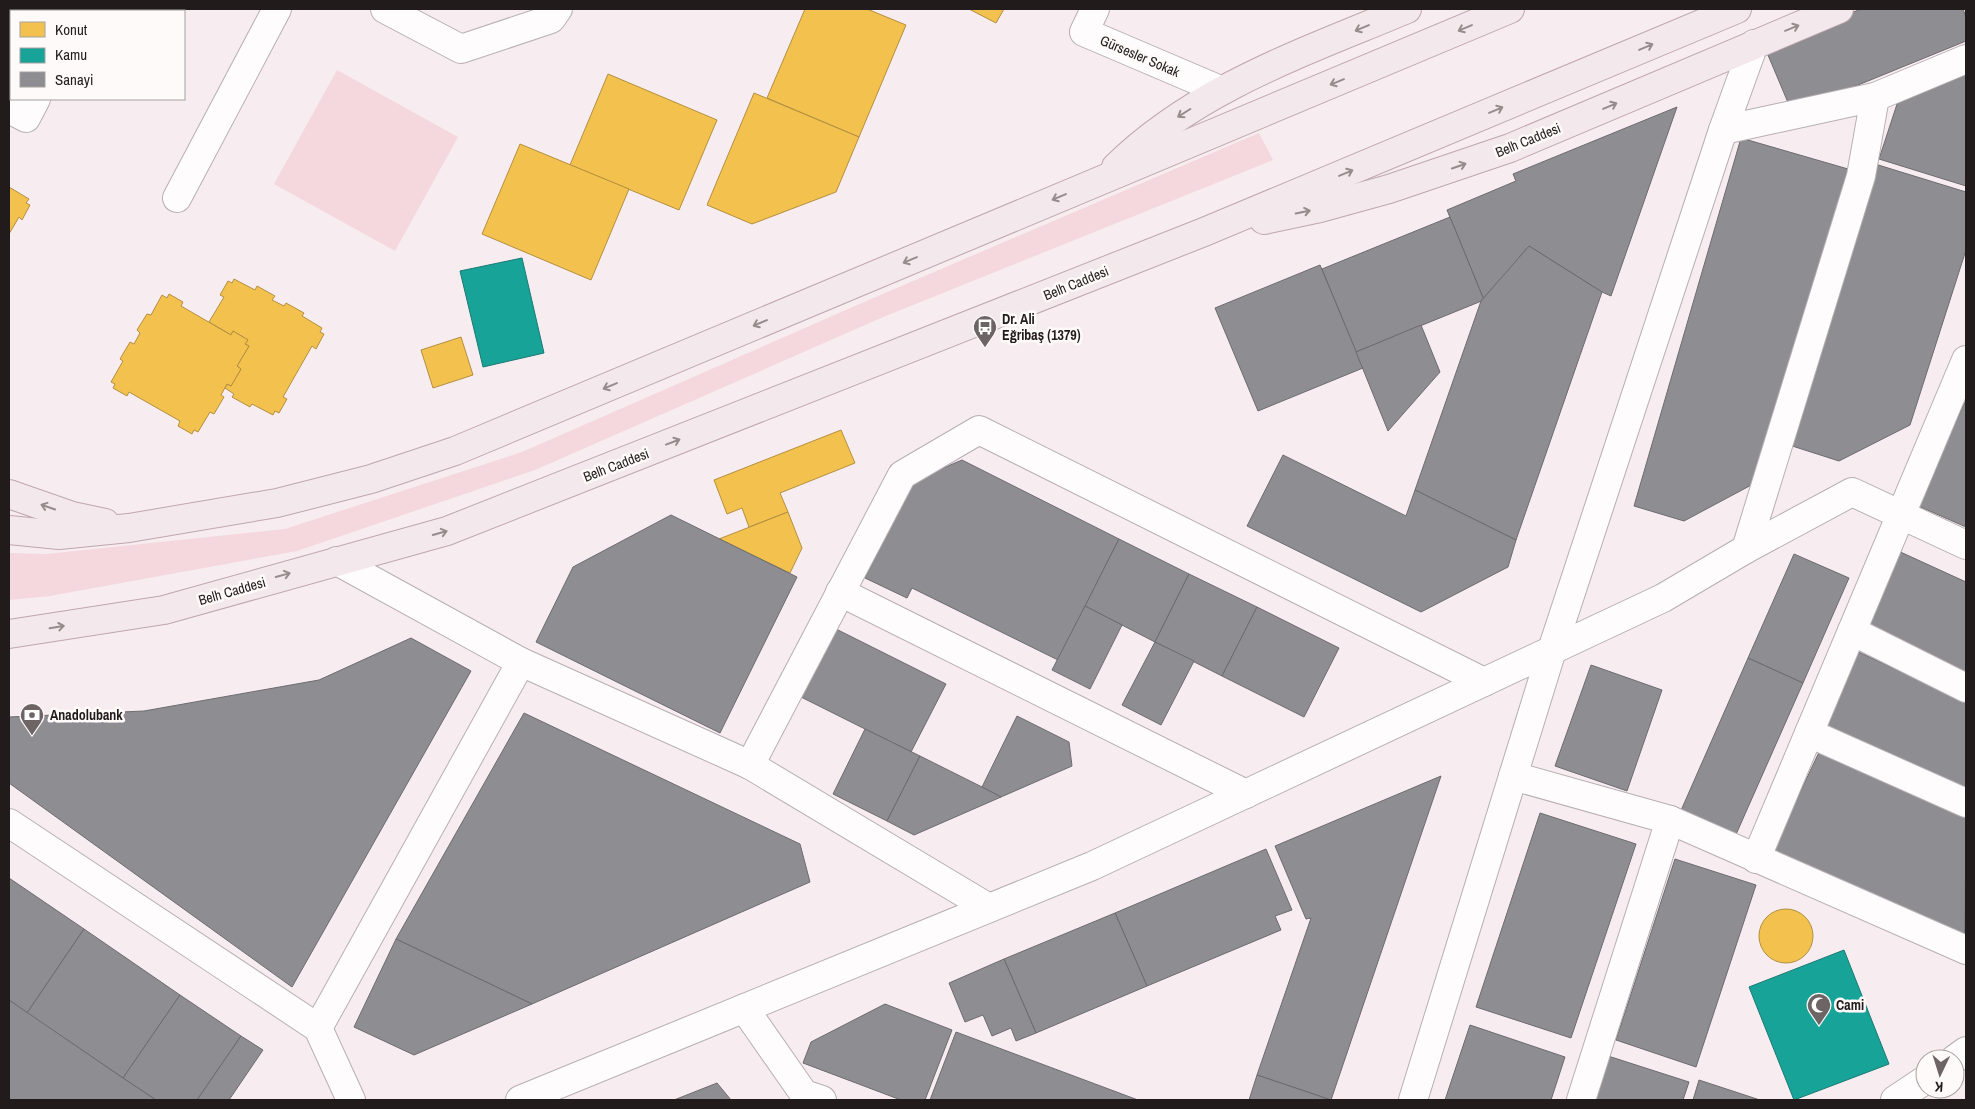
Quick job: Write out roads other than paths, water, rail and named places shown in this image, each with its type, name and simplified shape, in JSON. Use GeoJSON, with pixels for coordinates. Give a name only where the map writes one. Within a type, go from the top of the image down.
{"type":"FeatureCollection","features":[{"type":"Feature","properties":{"kind":"main road"},"geometry":{"type":"LineString","coordinates":[[1104,179],[1137,147],[1164,126],[1220,90],[1268,67],[1407,9]]}},
{"type":"Feature","properties":{"kind":"main road"},"geometry":{"type":"LineString","coordinates":[[9,530],[59,535],[129,528],[277,503],[371,479],[455,451],[1510,9]]}},
{"type":"Feature","properties":{"kind":"main road","name":"Belh Caddesi"},"geometry":{"type":"LineString","coordinates":[[9,634],[164,610],[447,531],[1204,232],[1737,9]]}},
{"type":"Feature","properties":{"kind":"main road","name":"Belh Caddesi"},"geometry":{"type":"LineString","coordinates":[[1204,232],[1320,208],[1454,168],[1510,148],[1839,9]]}},
{"type":"Feature","properties":{"kind":"main road"},"geometry":{"type":"LineString","coordinates":[[9,494],[72,516],[129,528]]}},
{"type":"Feature","properties":{"kind":"street"},"geometry":{"type":"LineString","coordinates":[[177,198],[277,9]]}},
{"type":"Feature","properties":{"kind":"street"},"geometry":{"type":"LineString","coordinates":[[385,9],[461,49],[552,19],[558,9]]}},
{"type":"Feature","properties":{"kind":"street","name":"Gürsesler Sokak"},"geometry":{"type":"LineString","coordinates":[[1095,9],[1084,32],[1220,90]]}},
{"type":"Feature","properties":{"kind":"street"},"geometry":{"type":"LineString","coordinates":[[1413,1100],[1552,650],[1723,130],[1754,44]]}},
{"type":"Feature","properties":{"kind":"street"},"geometry":{"type":"LineString","coordinates":[[1723,130],[1874,97],[1966,59]]}},
{"type":"Feature","properties":{"kind":"street"},"geometry":{"type":"LineString","coordinates":[[1746,549],[1861,176],[1874,97]]}},
{"type":"Feature","properties":{"kind":"street"},"geometry":{"type":"LineString","coordinates":[[9,109],[26,118],[35,100]]}},
{"type":"Feature","properties":{"kind":"street"},"geometry":{"type":"LineString","coordinates":[[1756,859],[1901,514],[1963,375]]}},
{"type":"Feature","properties":{"kind":"street"},"geometry":{"type":"LineString","coordinates":[[750,765],[902,475],[979,430],[1484,682]]}},
{"type":"Feature","properties":{"kind":"street"},"geometry":{"type":"LineString","coordinates":[[520,1100],[1092,866],[1663,598],[1746,549],[1852,492],[1966,544]]}},
{"type":"Feature","properties":{"kind":"street"},"geometry":{"type":"LineString","coordinates":[[337,561],[521,662],[750,765],[989,908]]}},
{"type":"Feature","properties":{"kind":"street"},"geometry":{"type":"LineString","coordinates":[[840,592],[1246,794]]}},
{"type":"Feature","properties":{"kind":"street"},"geometry":{"type":"LineString","coordinates":[[1852,631],[1966,688]]}},
{"type":"Feature","properties":{"kind":"street"},"geometry":{"type":"LineString","coordinates":[[318,1028],[521,662]]}},
{"type":"Feature","properties":{"kind":"street"},"geometry":{"type":"LineString","coordinates":[[1809,733],[1966,803]]}},
{"type":"Feature","properties":{"kind":"street"},"geometry":{"type":"LineString","coordinates":[[1513,776],[1670,820],[1966,950]]}},
{"type":"Feature","properties":{"kind":"street"},"geometry":{"type":"LineString","coordinates":[[1581,1100],[1670,820]]}},
{"type":"Feature","properties":{"kind":"street"},"geometry":{"type":"LineString","coordinates":[[9,823],[318,1028],[350,1100]]}},
{"type":"Feature","properties":{"kind":"street"},"geometry":{"type":"LineString","coordinates":[[744,1008],[804,1094],[822,1100]]}},
{"type":"Feature","properties":{"kind":"street"},"geometry":{"type":"LineString","coordinates":[[1895,1100],[1915,1087]]}},
{"type":"Feature","properties":{"kind":"place","name":"Dr. Ali Eğribaş (1379)"},"geometry":{"type":"Point","coordinates":[985,348]}},
{"type":"Feature","properties":{"kind":"place","name":"Anadolubank"},"geometry":{"type":"Point","coordinates":[32,736]}},
{"type":"Feature","properties":{"kind":"place","name":"Cami"},"geometry":{"type":"Point","coordinates":[1819,1026]}}]}
